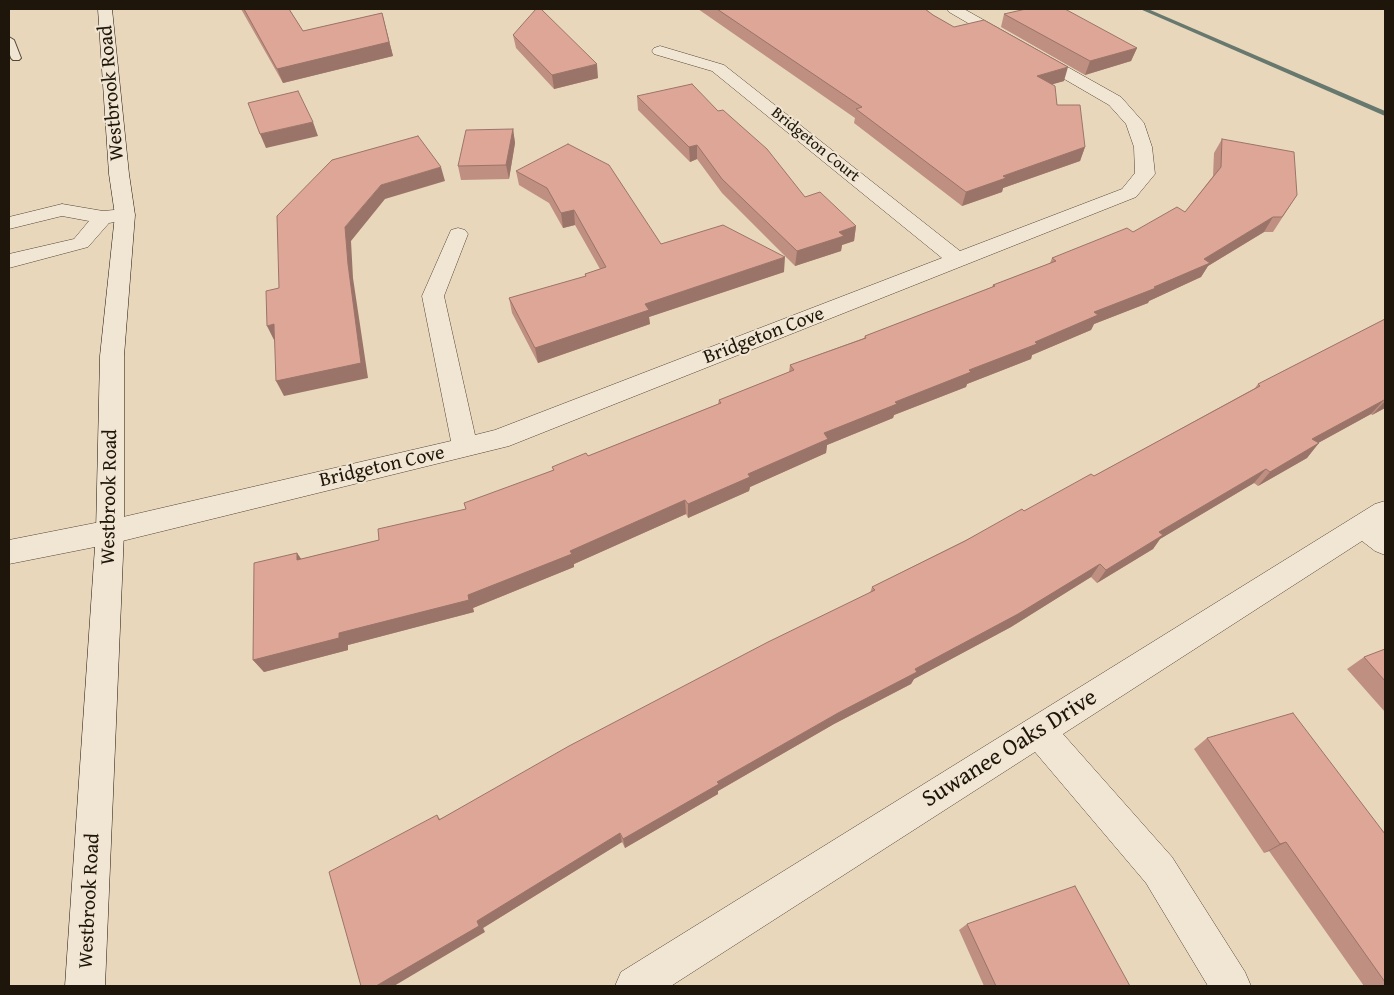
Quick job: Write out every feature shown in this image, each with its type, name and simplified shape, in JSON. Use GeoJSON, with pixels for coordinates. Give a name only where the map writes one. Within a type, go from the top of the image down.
{"type":"FeatureCollection","features":[{"type":"Feature","properties":{"kind":"street","name":"Westbrook Road"},"geometry":{"type":"LineString","coordinates":[[84,986],[110,532],[114,216],[119,174],[105,9]]}},
{"type":"Feature","properties":{"kind":"street","name":"Bridgeton Cove"},"geometry":{"type":"LineString","coordinates":[[9,552],[110,532],[500,439],[1129,193],[1145,174],[1143,147],[1135,123],[1114,101],[954,9]]}},
{"type":"Feature","properties":{"kind":"street","name":"Bridgeton Court"},"geometry":{"type":"LineString","coordinates":[[660,51],[718,68],[958,260]]}},
{"type":"Feature","properties":{"kind":"street"},"geometry":{"type":"LineString","coordinates":[[9,223],[62,210],[114,216]]}},
{"type":"Feature","properties":{"kind":"street"},"geometry":{"type":"LineString","coordinates":[[9,261],[82,243],[114,216]]}},
{"type":"Feature","properties":{"kind":"street"},"geometry":{"type":"LineString","coordinates":[[458,234],[433,296],[465,447]]}},
{"type":"Feature","properties":{"kind":"street","name":"Suwanee Oaks Drive"},"geometry":{"type":"LineString","coordinates":[[636,986],[1039,731],[1378,527]]}},
{"type":"Feature","properties":{"kind":"street"},"geometry":{"type":"LineString","coordinates":[[1039,731],[1159,870],[1232,986]]}},
{"type":"Feature","properties":{"kind":"lane"},"geometry":{"type":"LineString","coordinates":[[9,40],[16,58]]}},
{"type":"Feature","properties":{"kind":"building"},"geometry":{"type":"Polygon","coordinates":[[[244,9],[289,9],[303,31],[382,13],[389,42],[277,69],[244,9]]]}},
{"type":"Feature","properties":{"kind":"building"},"geometry":{"type":"Polygon","coordinates":[[[536,9],[541,9],[597,64],[552,75],[513,35],[536,9]]]}},
{"type":"Feature","properties":{"kind":"building"},"geometry":{"type":"Polygon","coordinates":[[[717,9],[925,9],[954,27],[984,20],[1068,67],[1037,76],[1055,86],[1057,105],[1080,105],[1085,147],[1003,176],[1006,178],[966,192],[856,109],[862,107],[717,9]]]}},
{"type":"Feature","properties":{"kind":"building"},"geometry":{"type":"Polygon","coordinates":[[[1026,9],[1065,9],[1137,48],[1090,61],[1004,14],[1026,9]]]}},
{"type":"Feature","properties":{"kind":"building"},"geometry":{"type":"Polygon","coordinates":[[[692,84],[718,111],[723,110],[767,149],[805,197],[820,192],[856,226],[839,232],[844,236],[797,251],[722,179],[697,145],[689,147],[637,96],[692,84]]]}},
{"type":"Feature","properties":{"kind":"building"},"geometry":{"type":"Polygon","coordinates":[[[298,91],[313,122],[260,134],[248,103],[298,91]]]}},
{"type":"Feature","properties":{"kind":"building"},"geometry":{"type":"Polygon","coordinates":[[[513,129],[506,165],[458,166],[466,130],[513,129]]]}},
{"type":"Feature","properties":{"kind":"building"},"geometry":{"type":"Polygon","coordinates":[[[418,136],[441,167],[381,185],[345,227],[361,363],[276,381],[274,324],[267,326],[266,291],[279,288],[277,216],[332,160],[418,136]]]}},
{"type":"Feature","properties":{"kind":"building"},"geometry":{"type":"Polygon","coordinates":[[[1222,139],[1294,152],[1297,195],[1282,217],[1273,217],[1204,259],[1210,263],[1154,287],[1156,288],[1094,312],[1098,315],[1035,342],[1037,344],[969,370],[971,372],[824,433],[828,439],[748,474],[750,477],[688,504],[685,500],[570,551],[572,554],[468,595],[469,600],[339,633],[339,638],[253,660],[254,563],[297,553],[297,560],[379,540],[378,529],[466,509],[464,503],[554,470],[552,467],[586,453],[588,456],[721,403],[719,400],[794,370],[790,365],[866,338],[865,336],[995,286],[993,285],[1056,261],[1052,258],[1127,228],[1133,232],[1177,207],[1185,212],[1221,167],[1222,139]]]}},
{"type":"Feature","properties":{"kind":"building"},"geometry":{"type":"Polygon","coordinates":[[[568,144],[609,165],[661,244],[723,225],[785,257],[645,304],[649,310],[535,348],[509,298],[586,276],[585,274],[606,267],[574,210],[561,213],[547,188],[516,171],[568,144]]]}},
{"type":"Feature","properties":{"kind":"building"},"geometry":{"type":"Polygon","coordinates":[[[1385,319],[1385,401],[1312,439],[1319,443],[1270,472],[1266,469],[1159,532],[1163,535],[1106,570],[1100,564],[1018,614],[915,669],[917,672],[838,713],[717,782],[719,784],[623,839],[620,833],[477,921],[479,926],[376,986],[361,986],[329,872],[437,815],[439,820],[569,746],[768,642],[875,590],[872,587],[965,541],[1022,509],[1024,511],[1091,474],[1094,476],[1260,386],[1258,384],[1385,319]]]}},
{"type":"Feature","properties":{"kind":"building"},"geometry":{"type":"Polygon","coordinates":[[[1385,649],[1385,681],[1364,657],[1385,649]]]}},
{"type":"Feature","properties":{"kind":"building"},"geometry":{"type":"Polygon","coordinates":[[[1293,713],[1385,834],[1385,982],[1286,842],[1280,844],[1207,738],[1293,713]]]}},
{"type":"Feature","properties":{"kind":"building"},"geometry":{"type":"Polygon","coordinates":[[[1075,886],[1130,986],[996,986],[967,924],[1075,886]]]}},
{"type":"Feature","properties":{"kind":"waterway"},"geometry":{"type":"LineString","coordinates":[[1143,9],[1385,114]]}}]}
